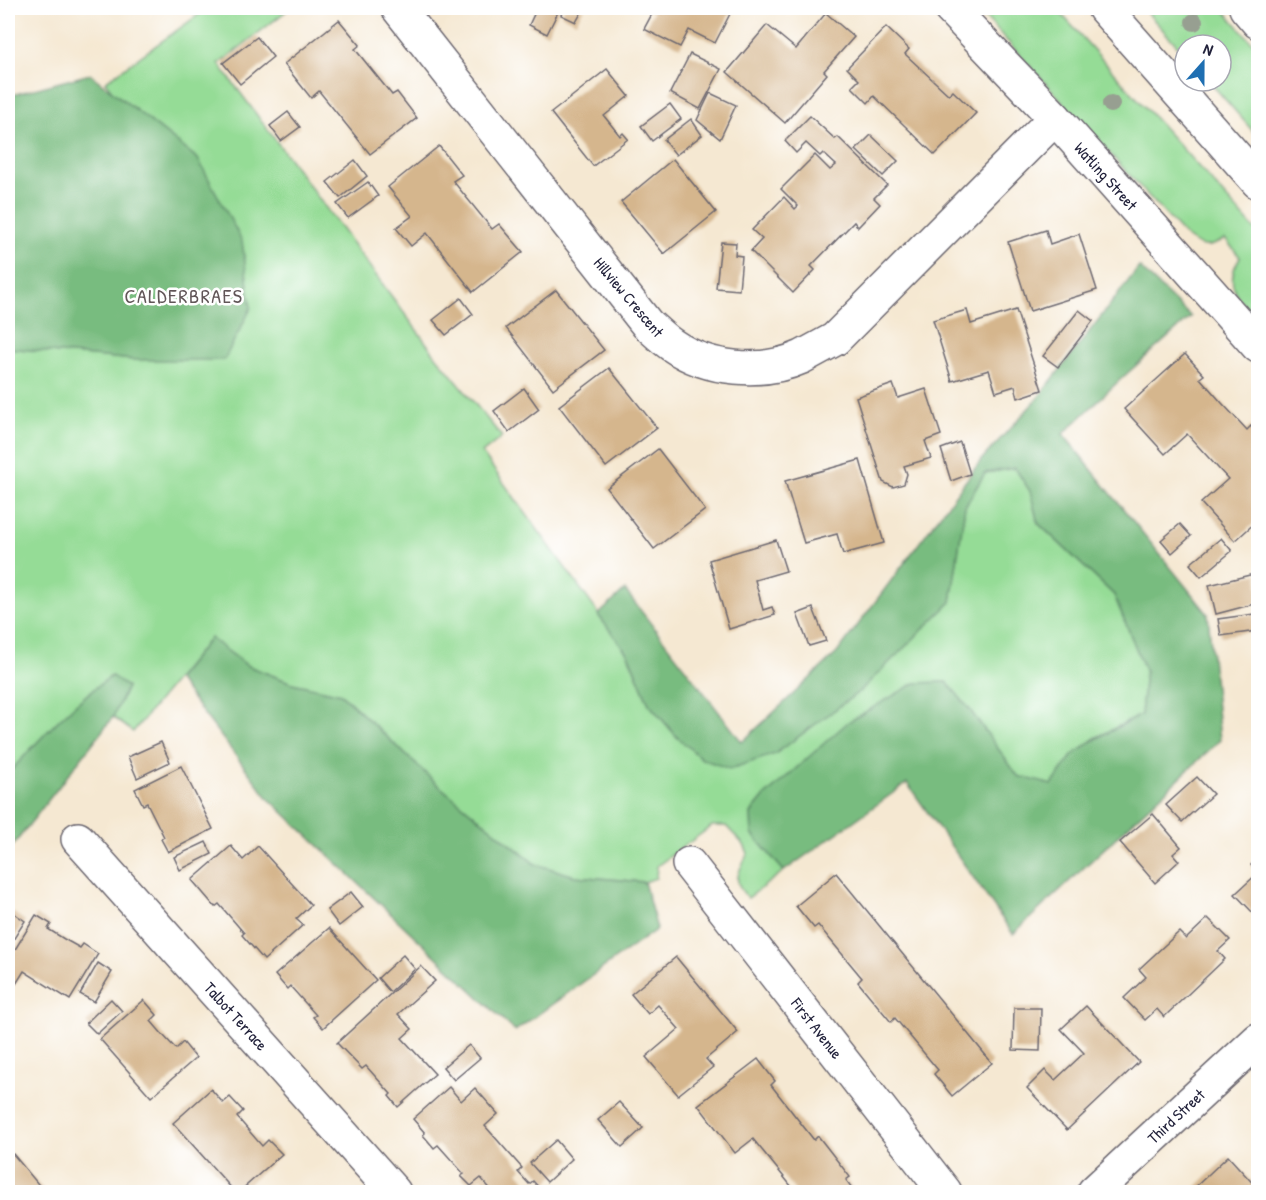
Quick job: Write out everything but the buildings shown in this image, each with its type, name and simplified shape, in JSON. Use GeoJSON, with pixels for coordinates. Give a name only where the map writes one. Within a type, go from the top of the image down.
{"type":"FeatureCollection","features":[{"type":"Feature","properties":{"kind":"street","name":"Hillview Crescent"},"geometry":{"type":"LineString","coordinates":[[398,8],[647,324],[672,345],[701,360],[735,367],[769,367],[801,357],[835,339],[1054,118]]}},
{"type":"Feature","properties":{"kind":"street","name":"Watling Street"},"geometry":{"type":"LineString","coordinates":[[950,8],[1054,118],[1258,346]]}},
{"type":"Feature","properties":{"kind":"street"},"geometry":{"type":"LineString","coordinates":[[1104,8],[1258,182]]}},
{"type":"Feature","properties":{"kind":"street"},"geometry":{"type":"LineString","coordinates":[[1246,8],[1258,22]]}},
{"type":"Feature","properties":{"kind":"street","name":"Talbot Terrace"},"geometry":{"type":"LineString","coordinates":[[78,839],[394,1192]]}},
{"type":"Feature","properties":{"kind":"street","name":"First Avenue"},"geometry":{"type":"LineString","coordinates":[[688,864],[945,1192]]}},
{"type":"Feature","properties":{"kind":"street","name":"Third Street"},"geometry":{"type":"LineString","coordinates":[[1094,1192],[1258,1040]]}},
{"type":"Feature","properties":{"kind":"green space"},"geometry":{"type":"Polygon","coordinates":[[[208,8],[290,8],[219,64],[436,356],[502,437],[482,453],[628,654],[649,704],[678,738],[775,754],[860,691],[951,602],[965,506],[985,473],[1015,468],[1030,491],[1038,523],[1114,595],[1145,670],[1141,715],[1095,738],[1072,756],[1052,785],[1018,777],[947,682],[915,683],[885,701],[804,762],[765,796],[751,813],[752,834],[784,871],[748,898],[739,887],[738,877],[748,853],[744,845],[726,826],[712,826],[657,866],[656,878],[644,882],[575,876],[535,864],[439,786],[341,694],[292,683],[248,666],[210,638],[133,732],[113,717],[127,687],[111,676],[70,710],[8,774],[8,348],[135,360],[198,159],[112,91],[105,82],[208,8]]]}},
{"type":"Feature","properties":{"kind":"green space"},"geometry":{"type":"Polygon","coordinates":[[[977,8],[1056,8],[1258,233],[1258,320],[1235,292],[1233,276],[1240,257],[1225,239],[1214,245],[1201,246],[1186,237],[977,8]]]}},
{"type":"Feature","properties":{"kind":"green space"},"geometry":{"type":"Polygon","coordinates":[[[1143,8],[1222,8],[1258,49],[1258,137],[1220,93],[1233,93],[1233,33],[1173,33],[1173,41],[1143,8]]]}},
{"type":"Feature","properties":{"kind":"green space"},"geometry":{"type":"Polygon","coordinates":[[[90,74],[198,159],[242,241],[251,308],[224,360],[135,360],[8,348],[8,96],[90,74]]]}},
{"type":"Feature","properties":{"kind":"green space"},"geometry":{"type":"Polygon","coordinates":[[[1139,267],[1191,317],[1063,434],[1208,614],[1220,740],[1013,934],[907,783],[784,871],[752,834],[751,813],[765,796],[848,722],[915,683],[947,682],[1018,776],[1052,785],[1072,756],[1092,741],[1141,715],[1145,670],[1114,595],[1038,523],[1030,491],[1015,468],[985,473],[965,506],[951,602],[860,691],[775,754],[730,769],[702,759],[678,738],[649,704],[628,654],[598,615],[625,590],[742,742],[837,653],[982,459],[1038,398],[1139,267]]]}},
{"type":"Feature","properties":{"kind":"green space"},"geometry":{"type":"Polygon","coordinates":[[[210,638],[248,666],[292,683],[341,694],[439,786],[535,864],[575,876],[644,882],[657,929],[515,1031],[269,799],[177,679],[210,638]]]}},
{"type":"Feature","properties":{"kind":"green space"},"geometry":{"type":"Polygon","coordinates":[[[112,676],[127,687],[113,717],[8,852],[8,774],[70,710],[112,676]]]}},
{"type":"Feature","properties":{"kind":"district","name":"CALDERBRAES"},"geometry":{"type":"Point","coordinates":[184,296]}}]}
